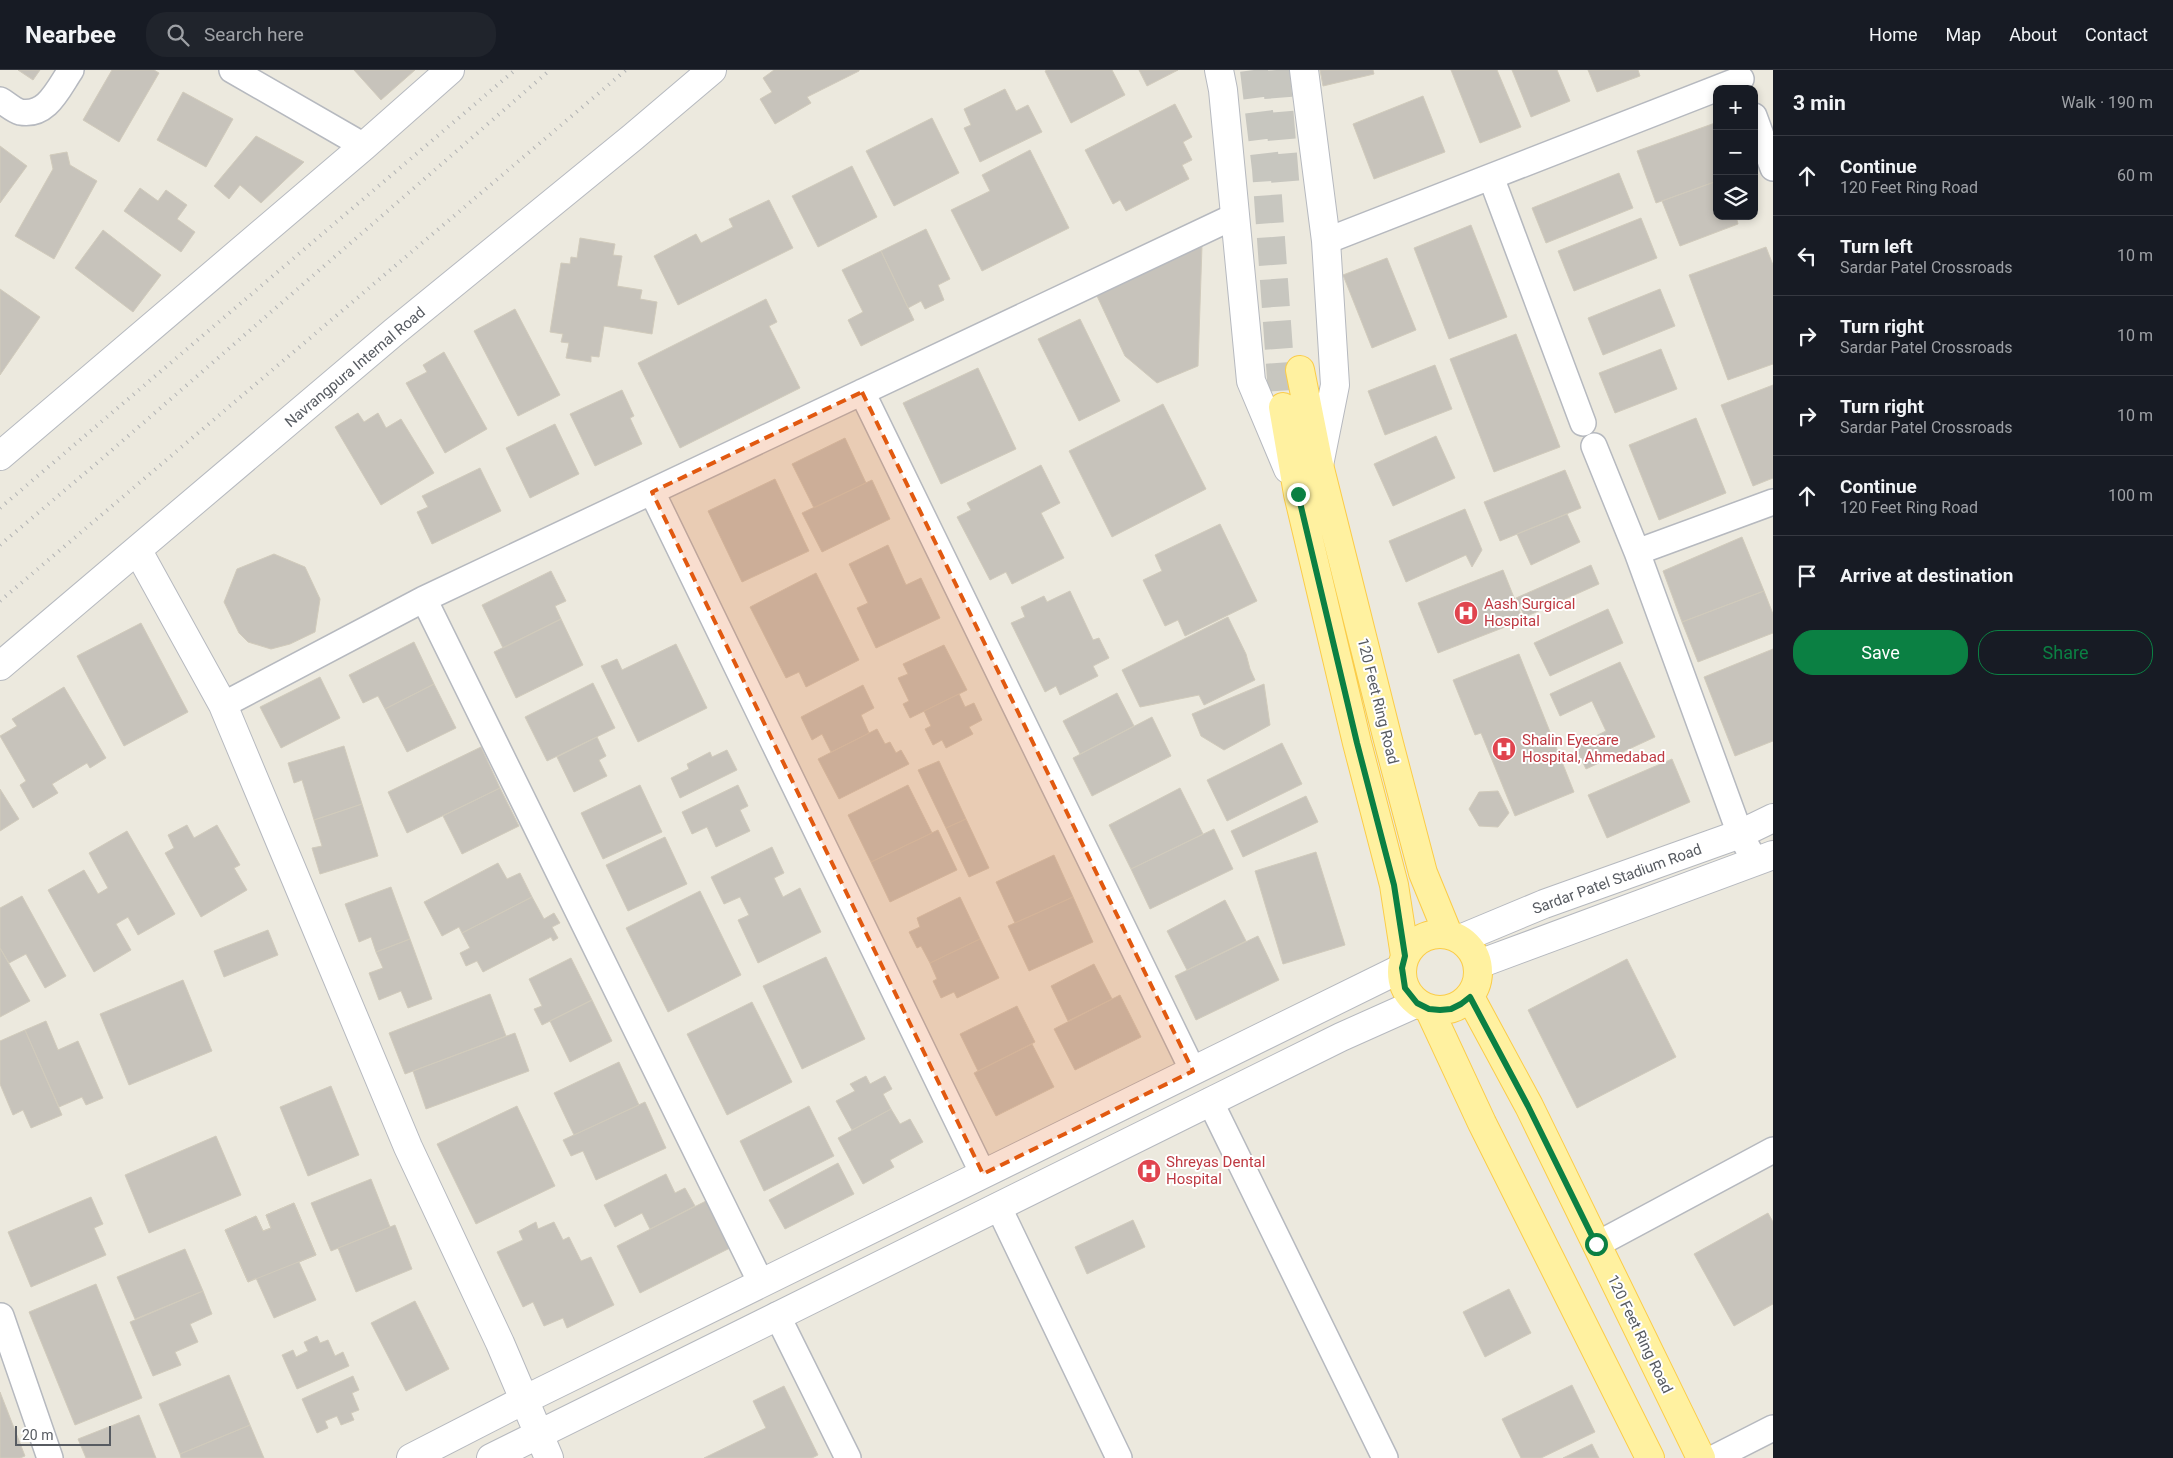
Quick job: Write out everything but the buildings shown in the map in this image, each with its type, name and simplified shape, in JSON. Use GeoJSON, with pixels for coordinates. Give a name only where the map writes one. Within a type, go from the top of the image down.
{"type":"FeatureCollection","features":[{"type":"Feature","properties":{"kind":"main road","name":"120 Feet Ring Road"},"geometry":{"type":"LineString","coordinates":[[1300,370],[1319,465],[1423,873],[1454,936]]}},
{"type":"Feature","properties":{"kind":"main road","name":"120 Feet Ring Road"},"geometry":{"type":"LineString","coordinates":[[1283,407],[1298,494],[1357,743],[1394,885],[1403,962]]}},
{"type":"Feature","properties":{"kind":"main road"},"geometry":{"type":"LineString","coordinates":[[1423,1006],[1451,1009],[1470,997],[1476,987],[1479,976],[1478,964],[1472,950],[1454,936],[1435,934],[1422,938],[1412,945],[1403,962],[1405,988],[1423,1006],[1650,1458]]}},
{"type":"Feature","properties":{"kind":"main road","name":"120 Feet Ring Road"},"geometry":{"type":"LineString","coordinates":[[1470,997],[1528,1106],[1702,1458]]}},
{"type":"Feature","properties":{"kind":"street"},"geometry":{"type":"LineString","coordinates":[[0,100],[19,112],[35,112],[48,105],[70,70]]}},
{"type":"Feature","properties":{"kind":"street"},"geometry":{"type":"LineString","coordinates":[[232,70],[364,146]]}},
{"type":"Feature","properties":{"kind":"street"},"geometry":{"type":"LineString","coordinates":[[0,456],[364,146],[450,70]]}},
{"type":"Feature","properties":{"kind":"street","name":"Navrangpura Internal Road"},"geometry":{"type":"LineString","coordinates":[[0,666],[138,551],[394,332],[712,70]]}},
{"type":"Feature","properties":{"kind":"street"},"geometry":{"type":"LineString","coordinates":[[1219,70],[1223,90],[1251,381],[1298,494]]}},
{"type":"Feature","properties":{"kind":"street"},"geometry":{"type":"LineString","coordinates":[[1304,70],[1326,241],[1335,385],[1319,465]]}},
{"type":"Feature","properties":{"kind":"street"},"geometry":{"type":"LineString","coordinates":[[1326,241],[1741,79]]}},
{"type":"Feature","properties":{"kind":"street"},"geometry":{"type":"LineString","coordinates":[[1758,127],[1773,168]]}},
{"type":"Feature","properties":{"kind":"street"},"geometry":{"type":"LineString","coordinates":[[1491,177],[1583,423]]}},
{"type":"Feature","properties":{"kind":"street"},"geometry":{"type":"LineString","coordinates":[[223,705],[424,599],[1235,216]]}},
{"type":"Feature","properties":{"kind":"street"},"geometry":{"type":"LineString","coordinates":[[862,392],[1193,1071]]}},
{"type":"Feature","properties":{"kind":"street"},"geometry":{"type":"LineString","coordinates":[[1594,446],[1637,552],[1740,834],[1764,858]]}},
{"type":"Feature","properties":{"kind":"street"},"geometry":{"type":"LineString","coordinates":[[652,492],[983,1174]]}},
{"type":"Feature","properties":{"kind":"street"},"geometry":{"type":"LineString","coordinates":[[1637,552],[1773,502]]}},
{"type":"Feature","properties":{"kind":"street"},"geometry":{"type":"LineString","coordinates":[[138,551],[223,705],[408,1147],[500,1343],[544,1446]]}},
{"type":"Feature","properties":{"kind":"street"},"geometry":{"type":"LineString","coordinates":[[424,599],[762,1283]]}},
{"type":"Feature","properties":{"kind":"street","name":"Sardar Patel Stadium Road"},"geometry":{"type":"LineString","coordinates":[[1454,936],[1740,834],[1773,818]]}},
{"type":"Feature","properties":{"kind":"street","name":"Sardar Patel Stadium Road"},"geometry":{"type":"LineString","coordinates":[[1478,964],[1764,858]]}},
{"type":"Feature","properties":{"kind":"street"},"geometry":{"type":"LineString","coordinates":[[411,1458],[524,1400],[1193,1071],[1403,962]]}},
{"type":"Feature","properties":{"kind":"street"},"geometry":{"type":"LineString","coordinates":[[491,1458],[544,1446],[777,1315],[1341,1036],[1423,1006]]}},
{"type":"Feature","properties":{"kind":"street"},"geometry":{"type":"LineString","coordinates":[[1210,1101],[1384,1458]]}},
{"type":"Feature","properties":{"kind":"street"},"geometry":{"type":"LineString","coordinates":[[1596,1244],[1773,1150]]}},
{"type":"Feature","properties":{"kind":"street"},"geometry":{"type":"LineString","coordinates":[[998,1206],[1119,1458]]}},
{"type":"Feature","properties":{"kind":"street"},"geometry":{"type":"LineString","coordinates":[[777,1315],[848,1458]]}},
{"type":"Feature","properties":{"kind":"street"},"geometry":{"type":"LineString","coordinates":[[1,1316],[50,1458]]}},
{"type":"Feature","properties":{"kind":"street"},"geometry":{"type":"LineString","coordinates":[[1714,1458],[1773,1428]]}},
{"type":"Feature","properties":{"kind":"highlighted area"},"geometry":{"type":"Polygon","coordinates":[[[862,392],[1193,1071],[983,1174],[652,492],[862,392]]]}},
{"type":"Feature","properties":{"kind":"tunnel"},"geometry":{"type":"LineString","coordinates":[[1254,70],[1266,169],[1283,407]]}},
{"type":"Feature","properties":{"kind":"tunnel"},"geometry":{"type":"LineString","coordinates":[[1276,70],[1286,191]]}},
{"type":"Feature","properties":{"kind":"railway"},"geometry":{"type":"LineString","coordinates":[[0,508],[515,70]]}},
{"type":"Feature","properties":{"kind":"railway"},"geometry":{"type":"LineString","coordinates":[[0,545],[550,70]]}},
{"type":"Feature","properties":{"kind":"railway"},"geometry":{"type":"LineString","coordinates":[[0,601],[626,70]]}},
{"type":"Feature","properties":{"kind":"place","name":"Aash Surgical Hospital"},"geometry":{"type":"Point","coordinates":[1466,613]}},
{"type":"Feature","properties":{"kind":"place","name":"Shalin Eyecare Hospital, Ahmedabad"},"geometry":{"type":"Point","coordinates":[1504,749]}},
{"type":"Feature","properties":{"kind":"place","name":"Shreyas Dental Hospital"},"geometry":{"type":"Point","coordinates":[1149,1171]}},
{"type":"Feature","properties":{"kind":"route"},"geometry":{"type":"LineString","coordinates":[[1298,494],[1357,743],[1394,885],[1405,956],[1402,978],[1405,988],[1417,1003],[1429,1009],[1451,1009],[1470,997],[1528,1106],[1596,1244]]}}]}
